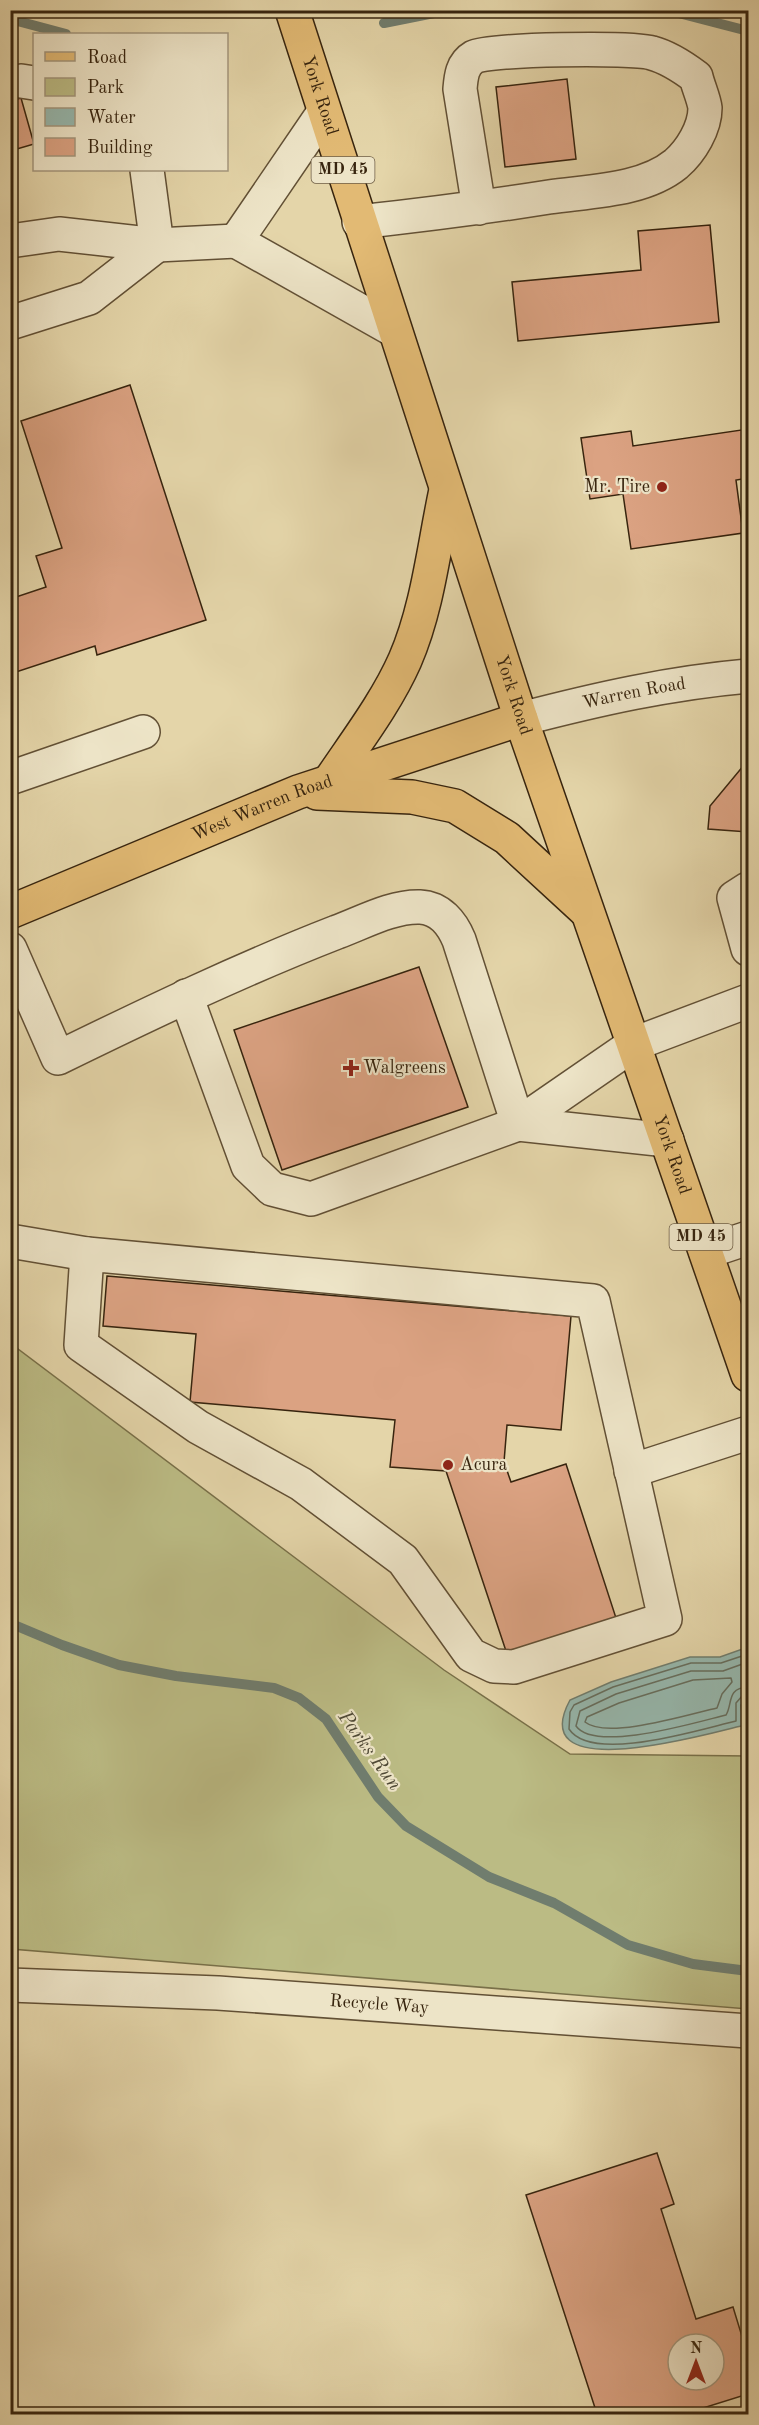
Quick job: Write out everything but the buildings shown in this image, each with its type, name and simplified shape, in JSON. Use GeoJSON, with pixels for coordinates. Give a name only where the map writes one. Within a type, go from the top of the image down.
{"type":"FeatureCollection","features":[{"type":"Feature","properties":{"kind":"main road","name":"York Road"},"geometry":{"type":"LineString","coordinates":[[292,10],[521,719],[748,1375]]}},
{"type":"Feature","properties":{"kind":"main road"},"geometry":{"type":"LineString","coordinates":[[329,782],[389,691],[404,661],[420,620],[446,488]]}},
{"type":"Feature","properties":{"kind":"main road","name":"West Warren Road"},"geometry":{"type":"LineString","coordinates":[[10,912],[298,792],[521,719]]}},
{"type":"Feature","properties":{"kind":"main road"},"geometry":{"type":"LineString","coordinates":[[298,792],[412,797],[455,806],[507,838],[588,913]]}},
{"type":"Feature","properties":{"kind":"street"},"geometry":{"type":"LineString","coordinates":[[359,222],[479,208],[620,186],[646,179],[675,164],[692,147],[705,108],[696,77],[651,52],[548,50],[506,52],[474,57],[462,70],[460,89],[479,208]]}},
{"type":"Feature","properties":{"kind":"street"},"geometry":{"type":"LineString","coordinates":[[236,241],[324,112]]}},
{"type":"Feature","properties":{"kind":"street"},"geometry":{"type":"LineString","coordinates":[[147,171],[157,245]]}},
{"type":"Feature","properties":{"kind":"street"},"geometry":{"type":"LineString","coordinates":[[10,241],[59,234],[157,245],[236,241],[394,330]]}},
{"type":"Feature","properties":{"kind":"street"},"geometry":{"type":"LineString","coordinates":[[10,324],[89,298],[157,245]]}},
{"type":"Feature","properties":{"kind":"street","name":"Warren Road"},"geometry":{"type":"LineString","coordinates":[[521,719],[621,693],[696,680],[748,676]]}},
{"type":"Feature","properties":{"kind":"street"},"geometry":{"type":"LineString","coordinates":[[10,778],[143,732]]}},
{"type":"Feature","properties":{"kind":"street"},"geometry":{"type":"LineString","coordinates":[[748,890],[734,898],[748,949]]}},
{"type":"Feature","properties":{"kind":"street"},"geometry":{"type":"LineString","coordinates":[[10,949],[58,1058],[186,996],[278,955],[394,910],[420,907],[436,910],[453,925],[459,940],[518,1124]]}},
{"type":"Feature","properties":{"kind":"street"},"geometry":{"type":"LineString","coordinates":[[186,996],[248,1166],[272,1189],[311,1199],[518,1124],[634,1044],[747,996]]}},
{"type":"Feature","properties":{"kind":"street"},"geometry":{"type":"LineString","coordinates":[[518,1124],[667,1140]]}},
{"type":"Feature","properties":{"kind":"street"},"geometry":{"type":"LineString","coordinates":[[706,1252],[748,1238]]}},
{"type":"Feature","properties":{"kind":"street"},"geometry":{"type":"LineString","coordinates":[[10,1241],[87,1254],[593,1301],[665,1619],[514,1667],[494,1666],[471,1655],[402,1560],[301,1484],[198,1427],[81,1345],[87,1254]]}},
{"type":"Feature","properties":{"kind":"street"},"geometry":{"type":"LineString","coordinates":[[631,1471],[748,1432]]}},
{"type":"Feature","properties":{"kind":"street","name":"Recycle Way"},"geometry":{"type":"LineString","coordinates":[[10,1984],[218,1993],[748,2031]]}},
{"type":"Feature","properties":{"kind":"green space"},"geometry":{"type":"Polygon","coordinates":[[[11,1348],[18,1349],[444,1670],[570,1754],[748,1756],[748,2009],[11,1949],[11,1348]]]}},
{"type":"Feature","properties":{"kind":"water"},"geometry":{"type":"Polygon","coordinates":[[[748,1647],[748,1698],[741,1705],[742,1713],[748,1720],[745,1725],[663,1744],[596,1749],[573,1742],[562,1727],[570,1700],[611,1682],[690,1657],[720,1657],[748,1647]]]}},
{"type":"Feature","properties":{"kind":"waterway"},"geometry":{"type":"LineString","coordinates":[[384,23],[449,10]]}},
{"type":"Feature","properties":{"kind":"waterway"},"geometry":{"type":"LineString","coordinates":[[667,10],[748,31]]}},
{"type":"Feature","properties":{"kind":"waterway"},"geometry":{"type":"LineString","coordinates":[[10,19],[62,33]]}},
{"type":"Feature","properties":{"kind":"waterway","name":"Parks Run"},"geometry":{"type":"LineString","coordinates":[[10,1585],[12,1624],[62,1645],[119,1665],[176,1676],[274,1688],[299,1698],[326,1719],[378,1797],[406,1826],[489,1877],[554,1903],[628,1945],[693,1964],[748,1971]]}},
{"type":"Feature","properties":{"kind":"place","name":"Mr. Tire"},"geometry":{"type":"Point","coordinates":[662,487]}},
{"type":"Feature","properties":{"kind":"place","name":"Walgreens"},"geometry":{"type":"Point","coordinates":[351,1068]}},
{"type":"Feature","properties":{"kind":"place","name":"Acura"},"geometry":{"type":"Point","coordinates":[448,1465]}}]}
